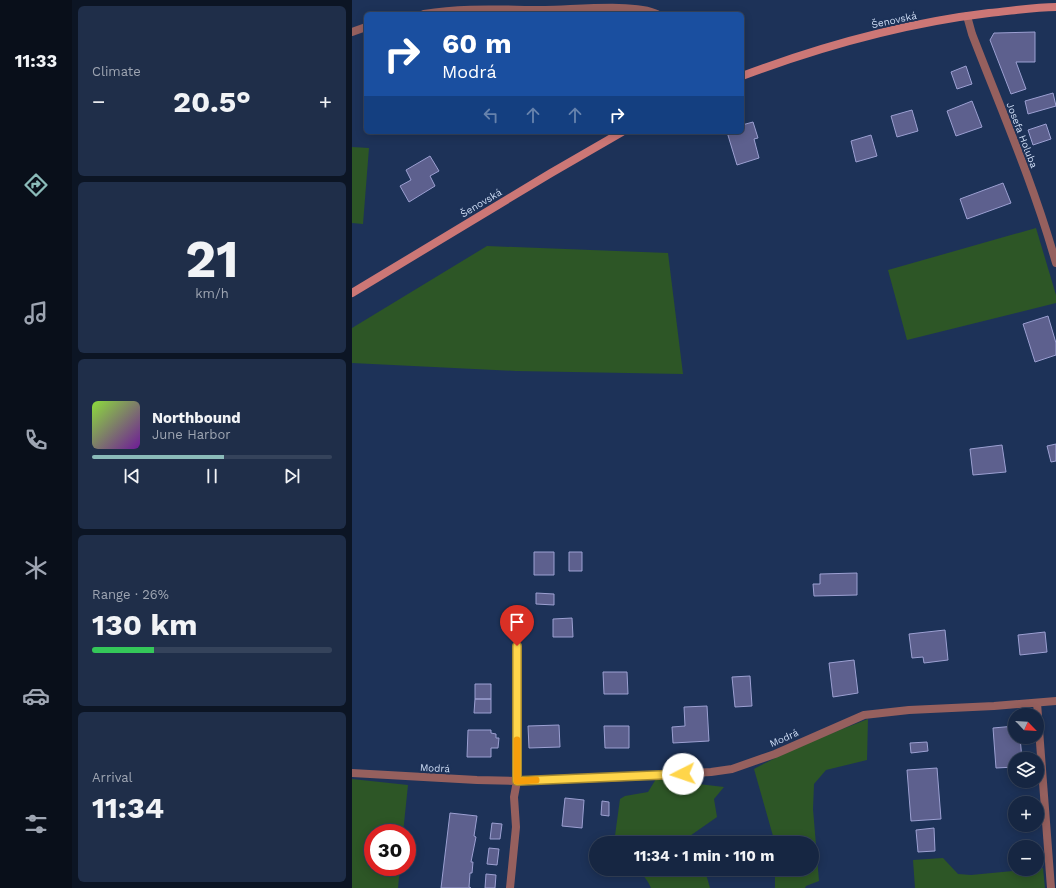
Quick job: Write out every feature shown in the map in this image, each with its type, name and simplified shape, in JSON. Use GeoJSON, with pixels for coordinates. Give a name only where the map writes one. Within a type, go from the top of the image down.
{"type":"FeatureCollection","features":[{"type":"Feature","properties":{"kind":"main road","name":"Šenovská"},"geometry":{"type":"LineString","coordinates":[[744,75],[809,52],[903,28],[967,16],[1053,5]]}},
{"type":"Feature","properties":{"kind":"main road","name":"Šenovská"},"geometry":{"type":"LineString","coordinates":[[352,293],[619,134]]}},
{"type":"Feature","properties":{"kind":"street"},"geometry":{"type":"LineString","coordinates":[[436,12],[492,8],[545,10],[627,9],[650,12]]}},
{"type":"Feature","properties":{"kind":"street","name":"Josefa Holuba"},"geometry":{"type":"LineString","coordinates":[[967,16],[972,34],[1023,166],[1056,263]]}},
{"type":"Feature","properties":{"kind":"street"},"geometry":{"type":"LineString","coordinates":[[352,32],[364,28]]}},
{"type":"Feature","properties":{"kind":"street"},"geometry":{"type":"LineString","coordinates":[[510,888],[516,827],[514,797],[517,781],[517,646]]}},
{"type":"Feature","properties":{"kind":"street","name":"Modrá"},"geometry":{"type":"LineString","coordinates":[[352,773],[517,781],[711,772],[732,769],[775,754],[864,714],[1056,701]]}},
{"type":"Feature","properties":{"kind":"street"},"geometry":{"type":"LineString","coordinates":[[1037,703],[1051,888]]}},
{"type":"Feature","properties":{"kind":"green space"},"geometry":{"type":"Polygon","coordinates":[[[352,147],[369,148],[363,224],[352,223],[352,147]]]}},
{"type":"Feature","properties":{"kind":"green space"},"geometry":{"type":"Polygon","coordinates":[[[1036,228],[1056,295],[1056,303],[907,340],[888,270],[1036,228]]]}},
{"type":"Feature","properties":{"kind":"green space"},"geometry":{"type":"Polygon","coordinates":[[[487,246],[668,253],[683,374],[516,371],[352,363],[352,328],[487,246]]]}},
{"type":"Feature","properties":{"kind":"green space"},"geometry":{"type":"Polygon","coordinates":[[[868,719],[867,760],[826,770],[814,784],[813,809],[815,836],[773,836],[754,769],[796,748],[868,719]]]}},
{"type":"Feature","properties":{"kind":"green space"},"geometry":{"type":"Polygon","coordinates":[[[352,779],[408,785],[404,824],[364,824],[364,876],[399,876],[398,888],[352,888],[352,779]]]}},
{"type":"Feature","properties":{"kind":"green space"},"geometry":{"type":"Polygon","coordinates":[[[656,779],[724,787],[714,799],[717,817],[690,836],[615,836],[620,799],[625,796],[648,792],[656,779]]]}},
{"type":"Feature","properties":{"kind":"green space"},"geometry":{"type":"Polygon","coordinates":[[[943,858],[958,874],[971,875],[1008,871],[1008,876],[1044,876],[1045,888],[915,888],[913,860],[943,858]]]}},
{"type":"Feature","properties":{"kind":"green space"},"geometry":{"type":"Polygon","coordinates":[[[644,876],[707,876],[710,888],[651,888],[644,876]]]}},
{"type":"Feature","properties":{"kind":"green space"},"geometry":{"type":"Polygon","coordinates":[[[775,876],[819,876],[819,881],[806,886],[805,888],[775,888],[775,876]]]}},
{"type":"Feature","properties":{"kind":"building"},"geometry":{"type":"Polygon","coordinates":[[[1035,32],[1035,62],[1016,62],[1026,89],[1011,94],[990,40],[994,33],[1035,32]]]}},
{"type":"Feature","properties":{"kind":"building"},"geometry":{"type":"Polygon","coordinates":[[[966,66],[972,84],[957,89],[951,72],[966,66]]]}},
{"type":"Feature","properties":{"kind":"building"},"geometry":{"type":"Polygon","coordinates":[[[1053,93],[1056,106],[1028,114],[1025,101],[1053,93]]]}},
{"type":"Feature","properties":{"kind":"building"},"geometry":{"type":"Polygon","coordinates":[[[972,101],[982,127],[956,136],[947,111],[972,101]]]}},
{"type":"Feature","properties":{"kind":"building"},"geometry":{"type":"Polygon","coordinates":[[[912,110],[918,131],[897,137],[891,116],[912,110]]]}},
{"type":"Feature","properties":{"kind":"building"},"geometry":{"type":"Polygon","coordinates":[[[753,122],[758,138],[754,139],[759,158],[737,165],[728,134],[744,134],[744,124],[753,122]]]}},
{"type":"Feature","properties":{"kind":"building"},"geometry":{"type":"Polygon","coordinates":[[[1046,124],[1051,139],[1033,145],[1028,130],[1046,124]]]}},
{"type":"Feature","properties":{"kind":"building"},"geometry":{"type":"Polygon","coordinates":[[[871,135],[877,156],[856,162],[851,141],[871,135]]]}},
{"type":"Feature","properties":{"kind":"building"},"geometry":{"type":"Polygon","coordinates":[[[430,156],[439,171],[430,176],[435,186],[409,202],[400,186],[411,180],[406,170],[430,156]]]}},
{"type":"Feature","properties":{"kind":"building"},"geometry":{"type":"Polygon","coordinates":[[[1003,183],[1011,203],[967,219],[960,199],[1003,183]]]}},
{"type":"Feature","properties":{"kind":"building"},"geometry":{"type":"Polygon","coordinates":[[[1048,316],[1056,343],[1056,355],[1035,362],[1023,324],[1048,316]]]}},
{"type":"Feature","properties":{"kind":"building"},"geometry":{"type":"Polygon","coordinates":[[[1056,444],[1056,461],[1051,462],[1047,446],[1056,444]]]}},
{"type":"Feature","properties":{"kind":"building"},"geometry":{"type":"Polygon","coordinates":[[[1002,445],[1006,472],[973,475],[970,449],[1002,445]]]}},
{"type":"Feature","properties":{"kind":"building"},"geometry":{"type":"Polygon","coordinates":[[[534,552],[554,552],[554,575],[534,575],[534,552]]]}},
{"type":"Feature","properties":{"kind":"building"},"geometry":{"type":"Polygon","coordinates":[[[569,552],[582,552],[582,571],[569,571],[569,552]]]}},
{"type":"Feature","properties":{"kind":"building"},"geometry":{"type":"Polygon","coordinates":[[[857,573],[857,595],[814,596],[813,584],[820,584],[820,574],[857,573]]]}},
{"type":"Feature","properties":{"kind":"building"},"geometry":{"type":"Polygon","coordinates":[[[536,593],[554,594],[554,605],[536,604],[536,593]]]}},
{"type":"Feature","properties":{"kind":"building"},"geometry":{"type":"Polygon","coordinates":[[[572,618],[573,637],[553,637],[553,619],[572,618]]]}},
{"type":"Feature","properties":{"kind":"building"},"geometry":{"type":"Polygon","coordinates":[[[945,630],[948,660],[924,663],[923,657],[912,658],[909,634],[945,630]]]}},
{"type":"Feature","properties":{"kind":"building"},"geometry":{"type":"Polygon","coordinates":[[[1045,632],[1047,652],[1020,655],[1018,635],[1045,632]]]}},
{"type":"Feature","properties":{"kind":"building"},"geometry":{"type":"Polygon","coordinates":[[[854,660],[858,693],[833,697],[829,663],[854,660]]]}},
{"type":"Feature","properties":{"kind":"building"},"geometry":{"type":"Polygon","coordinates":[[[603,672],[627,672],[628,694],[604,694],[603,672]]]}},
{"type":"Feature","properties":{"kind":"building"},"geometry":{"type":"Polygon","coordinates":[[[750,676],[752,706],[735,707],[732,677],[750,676]]]}},
{"type":"Feature","properties":{"kind":"building"},"geometry":{"type":"Polygon","coordinates":[[[475,684],[491,684],[491,699],[475,699],[475,684]]]}},
{"type":"Feature","properties":{"kind":"building"},"geometry":{"type":"Polygon","coordinates":[[[475,699],[491,699],[491,713],[474,713],[475,699]]]}},
{"type":"Feature","properties":{"kind":"building"},"geometry":{"type":"Polygon","coordinates":[[[707,706],[709,741],[673,743],[672,727],[685,726],[684,707],[707,706]]]}},
{"type":"Feature","properties":{"kind":"building"},"geometry":{"type":"Polygon","coordinates":[[[559,725],[560,747],[529,748],[528,726],[559,725]]]}},
{"type":"Feature","properties":{"kind":"building"},"geometry":{"type":"Polygon","coordinates":[[[604,726],[629,726],[629,748],[605,748],[604,726]]]}},
{"type":"Feature","properties":{"kind":"building"},"geometry":{"type":"Polygon","coordinates":[[[1008,727],[1008,744],[1021,744],[1021,752],[1008,752],[1008,767],[996,768],[993,728],[1008,727]]]}},
{"type":"Feature","properties":{"kind":"building"},"geometry":{"type":"Polygon","coordinates":[[[468,730],[491,730],[491,733],[496,734],[496,738],[499,738],[498,748],[491,748],[491,757],[467,757],[468,730]]]}},
{"type":"Feature","properties":{"kind":"building"},"geometry":{"type":"Polygon","coordinates":[[[927,742],[928,751],[911,753],[910,743],[927,742]]]}},
{"type":"Feature","properties":{"kind":"building"},"geometry":{"type":"Polygon","coordinates":[[[937,768],[941,819],[911,821],[907,770],[937,768]]]}},
{"type":"Feature","properties":{"kind":"building"},"geometry":{"type":"Polygon","coordinates":[[[565,798],[584,800],[582,828],[562,826],[565,798]]]}},
{"type":"Feature","properties":{"kind":"building"},"geometry":{"type":"Polygon","coordinates":[[[602,801],[609,802],[609,816],[601,815],[602,801]]]}},
{"type":"Feature","properties":{"kind":"building"},"geometry":{"type":"Polygon","coordinates":[[[450,813],[477,816],[474,836],[476,837],[471,862],[473,862],[472,873],[470,873],[469,887],[471,888],[441,888],[450,813]]]}},
{"type":"Feature","properties":{"kind":"building"},"geometry":{"type":"Polygon","coordinates":[[[492,823],[502,824],[500,839],[490,839],[492,823]]]}},
{"type":"Feature","properties":{"kind":"building"},"geometry":{"type":"Polygon","coordinates":[[[934,828],[935,851],[918,852],[916,830],[934,828]]]}},
{"type":"Feature","properties":{"kind":"building"},"geometry":{"type":"Polygon","coordinates":[[[489,848],[499,849],[497,865],[487,864],[489,848]]]}},
{"type":"Feature","properties":{"kind":"building"},"geometry":{"type":"Polygon","coordinates":[[[486,874],[496,875],[495,888],[485,888],[486,874]]]}},
{"type":"Feature","properties":{"kind":"slow traffic"},"geometry":{"type":"LineString","coordinates":[[517,740],[517,781],[536,780]]}},
{"type":"Feature","properties":{"kind":"route"},"geometry":{"type":"LineString","coordinates":[[517,646],[517,781],[683,774]]}}]}
